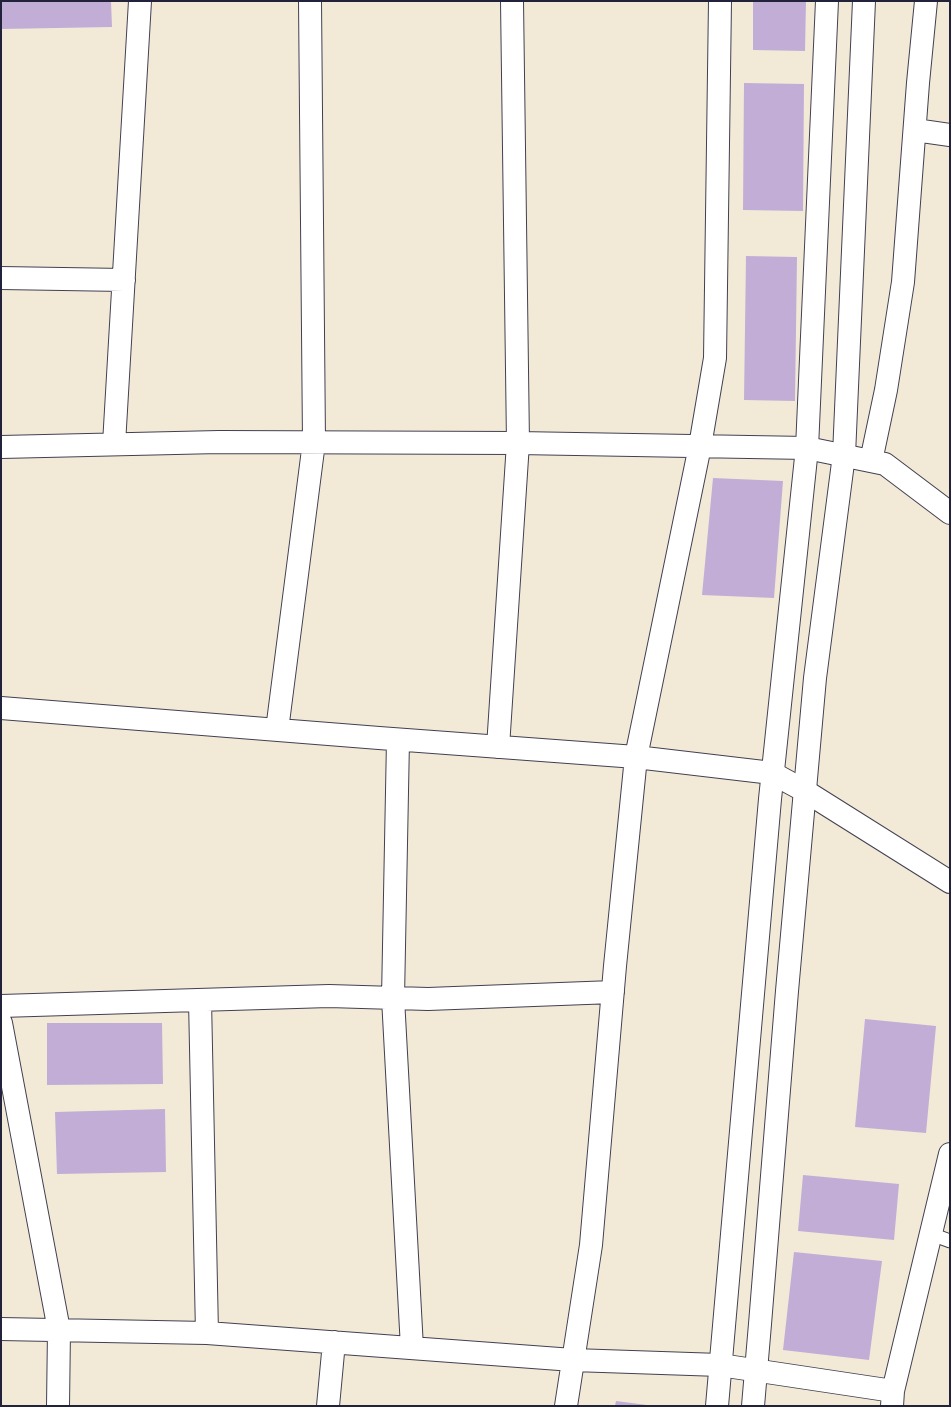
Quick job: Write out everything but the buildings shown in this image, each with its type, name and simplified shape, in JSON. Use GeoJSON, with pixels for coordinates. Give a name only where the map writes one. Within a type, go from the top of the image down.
{"type":"FeatureCollection","features":[{"type":"Feature","properties":{"kind":"street"},"geometry":{"type":"LineString","coordinates":[[114,444],[140,1]]}},
{"type":"Feature","properties":{"kind":"street"},"geometry":{"type":"LineString","coordinates":[[277,730],[314,442],[310,1]]}},
{"type":"Feature","properties":{"kind":"street"},"geometry":{"type":"LineString","coordinates":[[498,747],[518,443],[512,1]]}},
{"type":"Feature","properties":{"kind":"street"},"geometry":{"type":"LineString","coordinates":[[566,1406],[590,1246],[636,757],[700,446],[715,358],[720,1]]}},
{"type":"Feature","properties":{"kind":"street"},"geometry":{"type":"LineString","coordinates":[[717,1406],[772,773],[806,448],[827,1]]}},
{"type":"Feature","properties":{"kind":"street"},"geometry":{"type":"LineString","coordinates":[[753,1406],[787,983],[815,678],[844,455],[864,1]]}},
{"type":"Feature","properties":{"kind":"street"},"geometry":{"type":"LineString","coordinates":[[871,461],[886,390],[903,282],[918,83],[926,1]]}},
{"type":"Feature","properties":{"kind":"street"},"geometry":{"type":"LineString","coordinates":[[915,130],[950,135]]}},
{"type":"Feature","properties":{"kind":"street"},"geometry":{"type":"LineString","coordinates":[[1,278],[124,280]]}},
{"type":"Feature","properties":{"kind":"street"},"geometry":{"type":"LineString","coordinates":[[1,447],[219,442],[314,442],[518,443],[806,448],[885,464],[950,513]]}},
{"type":"Feature","properties":{"kind":"street"},"geometry":{"type":"LineString","coordinates":[[1,708],[398,740],[636,757],[772,773],[805,791],[950,882]]}},
{"type":"Feature","properties":{"kind":"street"},"geometry":{"type":"LineString","coordinates":[[398,740],[393,998],[412,1348]]}},
{"type":"Feature","properties":{"kind":"street"},"geometry":{"type":"LineString","coordinates":[[1,1006],[329,996],[428,999],[613,992]]}},
{"type":"Feature","properties":{"kind":"street"},"geometry":{"type":"LineString","coordinates":[[200,1000],[207,1333]]}},
{"type":"Feature","properties":{"kind":"street"},"geometry":{"type":"LineString","coordinates":[[1,1023],[59,1330],[58,1406]]}},
{"type":"Feature","properties":{"kind":"street"},"geometry":{"type":"LineString","coordinates":[[1,1329],[207,1333],[573,1360],[720,1365],[892,1399],[940,1238],[950,1154]]}},
{"type":"Feature","properties":{"kind":"street"},"geometry":{"type":"LineString","coordinates":[[328,1406],[334,1342]]}}]}
